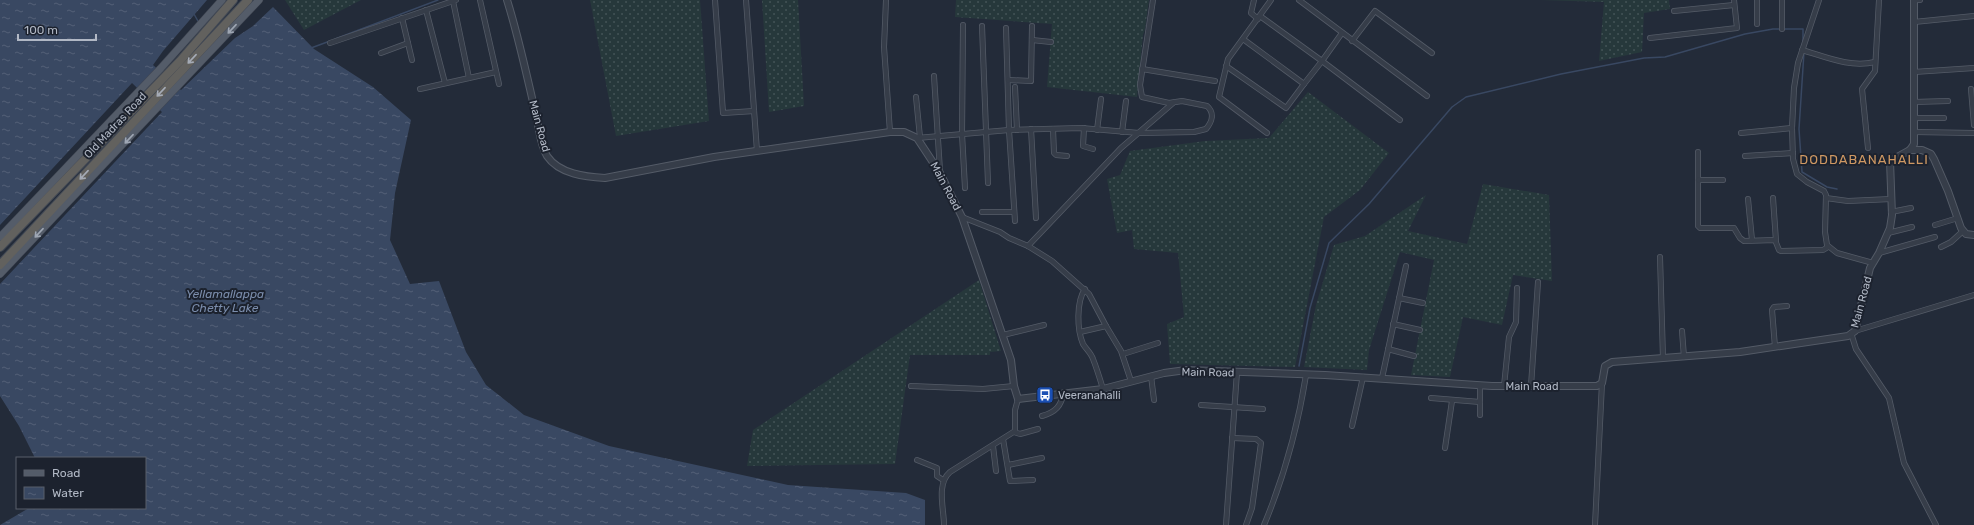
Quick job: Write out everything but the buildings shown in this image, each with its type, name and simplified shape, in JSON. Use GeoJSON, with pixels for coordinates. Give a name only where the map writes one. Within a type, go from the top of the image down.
{"type":"FeatureCollection","features":[{"type":"Feature","properties":{"kind":"highway","name":"Old Madras Road"},"geometry":{"type":"LineString","coordinates":[[170,77],[233,0]]}},
{"type":"Feature","properties":{"kind":"highway","name":"Old Madras Road"},"geometry":{"type":"LineString","coordinates":[[0,247],[248,0]]}},
{"type":"Feature","properties":{"kind":"highway","name":"Old Madras Road"},"geometry":{"type":"LineString","coordinates":[[0,265],[145,103]]}},
{"type":"Feature","properties":{"kind":"main road"},"geometry":{"type":"LineString","coordinates":[[0,237],[133,95],[161,68],[222,0]]}},
{"type":"Feature","properties":{"kind":"main road"},"geometry":{"type":"LineString","coordinates":[[0,274],[259,0]]}},
{"type":"Feature","properties":{"kind":"street"},"geometry":{"type":"LineString","coordinates":[[330,43],[454,0],[469,78]]}},
{"type":"Feature","properties":{"kind":"street"},"geometry":{"type":"LineString","coordinates":[[480,0],[499,84]]}},
{"type":"Feature","properties":{"kind":"street","name":"Main Road"},"geometry":{"type":"LineString","coordinates":[[507,0],[525,65],[545,150],[553,162],[576,174],[589,178],[605,178],[757,151],[890,132],[904,132],[919,137],[940,173],[962,217],[1011,360],[1014,386],[1018,399],[1064,392],[1103,389],[1151,376],[1186,370],[1363,377],[1504,386],[1597,386],[1602,383],[1603,370],[1607,364],[1740,352],[1848,336],[1853,332],[1866,280],[1888,233],[1891,212],[1890,161],[1910,150]]}},
{"type":"Feature","properties":{"kind":"street"},"geometry":{"type":"LineString","coordinates":[[715,0],[723,113],[754,111]]}},
{"type":"Feature","properties":{"kind":"street"},"geometry":{"type":"LineString","coordinates":[[746,0],[757,151]]}},
{"type":"Feature","properties":{"kind":"street"},"geometry":{"type":"LineString","coordinates":[[886,0],[884,47],[890,132]]}},
{"type":"Feature","properties":{"kind":"street"},"geometry":{"type":"LineString","coordinates":[[916,97],[919,137],[1031,129],[1084,128],[1139,133],[1202,131],[1209,126],[1212,116],[1211,111],[1207,106],[1182,101],[1173,103],[1142,96],[1140,85],[1153,0]]}},
{"type":"Feature","properties":{"kind":"street"},"geometry":{"type":"LineString","coordinates":[[1254,0],[1251,13],[1322,61],[1400,120]]}},
{"type":"Feature","properties":{"kind":"street"},"geometry":{"type":"LineString","coordinates":[[1267,133],[1218,98],[1228,59],[1271,0]]}},
{"type":"Feature","properties":{"kind":"street"},"geometry":{"type":"LineString","coordinates":[[1299,0],[1342,34],[1427,96]]}},
{"type":"Feature","properties":{"kind":"street"},"geometry":{"type":"LineString","coordinates":[[1757,0],[1758,24]]}},
{"type":"Feature","properties":{"kind":"street"},"geometry":{"type":"LineString","coordinates":[[1782,0],[1782,29]]}},
{"type":"Feature","properties":{"kind":"street"},"geometry":{"type":"LineString","coordinates":[[1818,0],[1802,50],[1794,88],[1792,128],[1793,153],[1797,174],[1807,182],[1824,191],[1826,198],[1825,232],[1828,247],[1837,253],[1873,263]]}},
{"type":"Feature","properties":{"kind":"street"},"geometry":{"type":"LineString","coordinates":[[1868,148],[1862,89],[1874,74],[1879,0]]}},
{"type":"Feature","properties":{"kind":"street"},"geometry":{"type":"LineString","coordinates":[[1910,150],[1914,144],[1914,0],[1920,0]]}},
{"type":"Feature","properties":{"kind":"street"},"geometry":{"type":"LineString","coordinates":[[1650,38],[1736,28],[1734,2],[1674,11]]}},
{"type":"Feature","properties":{"kind":"street"},"geometry":{"type":"LineString","coordinates":[[426,10],[445,83]]}},
{"type":"Feature","properties":{"kind":"street"},"geometry":{"type":"LineString","coordinates":[[1352,41],[1375,11],[1432,53]]}},
{"type":"Feature","properties":{"kind":"street"},"geometry":{"type":"LineString","coordinates":[[1914,22],[1974,16]]}},
{"type":"Feature","properties":{"kind":"street"},"geometry":{"type":"LineString","coordinates":[[402,18],[412,60]]}},
{"type":"Feature","properties":{"kind":"street"},"geometry":{"type":"LineString","coordinates":[[963,25],[962,134],[965,188]]}},
{"type":"Feature","properties":{"kind":"street"},"geometry":{"type":"LineString","coordinates":[[982,26],[988,183]]}},
{"type":"Feature","properties":{"kind":"street"},"geometry":{"type":"LineString","coordinates":[[1008,80],[1031,81],[1032,26]]}},
{"type":"Feature","properties":{"kind":"street"},"geometry":{"type":"LineString","coordinates":[[1006,28],[1009,130],[1015,221]]}},
{"type":"Feature","properties":{"kind":"street"},"geometry":{"type":"LineString","coordinates":[[1226,66],[1286,108],[1342,34]]}},
{"type":"Feature","properties":{"kind":"street"},"geometry":{"type":"LineString","coordinates":[[1243,39],[1304,84]]}},
{"type":"Feature","properties":{"kind":"street"},"geometry":{"type":"LineString","coordinates":[[1032,40],[1052,42]]}},
{"type":"Feature","properties":{"kind":"street"},"geometry":{"type":"LineString","coordinates":[[381,53],[408,43]]}},
{"type":"Feature","properties":{"kind":"street"},"geometry":{"type":"LineString","coordinates":[[1802,50],[1848,63],[1864,64],[1875,62]]}},
{"type":"Feature","properties":{"kind":"street"},"geometry":{"type":"LineString","coordinates":[[1914,72],[1974,68]]}},
{"type":"Feature","properties":{"kind":"street"},"geometry":{"type":"LineString","coordinates":[[1142,69],[1215,81]]}},
{"type":"Feature","properties":{"kind":"street"},"geometry":{"type":"LineString","coordinates":[[420,89],[496,72]]}},
{"type":"Feature","properties":{"kind":"street"},"geometry":{"type":"LineString","coordinates":[[934,76],[940,173]]}},
{"type":"Feature","properties":{"kind":"street"},"geometry":{"type":"LineString","coordinates":[[1015,87],[1017,130]]}},
{"type":"Feature","properties":{"kind":"street"},"geometry":{"type":"LineString","coordinates":[[1971,89],[1974,125]]}},
{"type":"Feature","properties":{"kind":"street"},"geometry":{"type":"LineString","coordinates":[[1097,130],[1101,99]]}},
{"type":"Feature","properties":{"kind":"street"},"geometry":{"type":"LineString","coordinates":[[1122,132],[1126,101]]}},
{"type":"Feature","properties":{"kind":"street"},"geometry":{"type":"LineString","coordinates":[[1914,102],[1948,101]]}},
{"type":"Feature","properties":{"kind":"street"},"geometry":{"type":"LineString","coordinates":[[1028,246],[1121,148],[1173,103]]}},
{"type":"Feature","properties":{"kind":"street"},"geometry":{"type":"LineString","coordinates":[[1914,118],[1944,118]]}},
{"type":"Feature","properties":{"kind":"street"},"geometry":{"type":"LineString","coordinates":[[1084,128],[1083,146],[1093,149]]}},
{"type":"Feature","properties":{"kind":"street"},"geometry":{"type":"LineString","coordinates":[[1741,133],[1792,128]]}},
{"type":"Feature","properties":{"kind":"street"},"geometry":{"type":"LineString","coordinates":[[1031,129],[1036,218]]}},
{"type":"Feature","properties":{"kind":"street"},"geometry":{"type":"LineString","coordinates":[[1053,129],[1054,153],[1056,155],[1067,156]]}},
{"type":"Feature","properties":{"kind":"street"},"geometry":{"type":"LineString","coordinates":[[1914,132],[1974,133]]}},
{"type":"Feature","properties":{"kind":"street"},"geometry":{"type":"LineString","coordinates":[[1910,150],[1922,150],[1931,154],[1948,191],[1963,231],[1966,234],[1974,235]]}},
{"type":"Feature","properties":{"kind":"street"},"geometry":{"type":"LineString","coordinates":[[1698,152],[1699,227],[1734,228],[1741,240],[1773,239],[1776,241]]}},
{"type":"Feature","properties":{"kind":"street"},"geometry":{"type":"LineString","coordinates":[[1745,156],[1793,153]]}},
{"type":"Feature","properties":{"kind":"street"},"geometry":{"type":"LineString","coordinates":[[1698,180],[1723,180]]}},
{"type":"Feature","properties":{"kind":"street"},"geometry":{"type":"LineString","coordinates":[[1773,198],[1776,241],[1779,250],[1823,250],[1828,247]]}},
{"type":"Feature","properties":{"kind":"street"},"geometry":{"type":"LineString","coordinates":[[1826,198],[1848,201],[1891,199]]}},
{"type":"Feature","properties":{"kind":"street"},"geometry":{"type":"LineString","coordinates":[[1748,199],[1752,240]]}},
{"type":"Feature","properties":{"kind":"street"},"geometry":{"type":"LineString","coordinates":[[1891,212],[1911,208]]}},
{"type":"Feature","properties":{"kind":"street"},"geometry":{"type":"LineString","coordinates":[[982,212],[1014,212]]}},
{"type":"Feature","properties":{"kind":"street"},"geometry":{"type":"LineString","coordinates":[[962,217],[992,228],[1009,238],[1028,246],[1052,261],[1085,289],[1095,303],[1106,326],[1123,354],[1131,381]]}},
{"type":"Feature","properties":{"kind":"street"},"geometry":{"type":"LineString","coordinates":[[1935,225],[1958,218]]}},
{"type":"Feature","properties":{"kind":"street"},"geometry":{"type":"LineString","coordinates":[[1888,233],[1912,227]]}},
{"type":"Feature","properties":{"kind":"street"},"geometry":{"type":"LineString","coordinates":[[1941,247],[1951,242],[1963,231]]}},
{"type":"Feature","properties":{"kind":"street"},"geometry":{"type":"LineString","coordinates":[[1879,253],[1935,237]]}},
{"type":"Feature","properties":{"kind":"street"},"geometry":{"type":"LineString","coordinates":[[1660,257],[1663,358]]}},
{"type":"Feature","properties":{"kind":"street"},"geometry":{"type":"LineString","coordinates":[[1382,378],[1406,266]]}},
{"type":"Feature","properties":{"kind":"street"},"geometry":{"type":"LineString","coordinates":[[1531,386],[1538,282]]}},
{"type":"Feature","properties":{"kind":"street"},"geometry":{"type":"LineString","coordinates":[[1504,386],[1509,337],[1516,322],[1517,288]]}},
{"type":"Feature","properties":{"kind":"street"},"geometry":{"type":"LineString","coordinates":[[1085,289],[1081,294],[1080,332],[1084,345],[1093,358],[1103,389]]}},
{"type":"Feature","properties":{"kind":"street"},"geometry":{"type":"LineString","coordinates":[[1936,525],[1904,463],[1889,398],[1856,349],[1853,332],[1974,295]]}},
{"type":"Feature","properties":{"kind":"street"},"geometry":{"type":"LineString","coordinates":[[1399,298],[1423,303]]}},
{"type":"Feature","properties":{"kind":"street"},"geometry":{"type":"LineString","coordinates":[[1775,347],[1772,310],[1774,307],[1787,306]]}},
{"type":"Feature","properties":{"kind":"street"},"geometry":{"type":"LineString","coordinates":[[1394,324],[1420,330]]}},
{"type":"Feature","properties":{"kind":"street"},"geometry":{"type":"LineString","coordinates":[[1003,335],[1044,325]]}},
{"type":"Feature","properties":{"kind":"street"},"geometry":{"type":"LineString","coordinates":[[1080,332],[1106,326]]}},
{"type":"Feature","properties":{"kind":"street"},"geometry":{"type":"LineString","coordinates":[[1682,331],[1684,356]]}},
{"type":"Feature","properties":{"kind":"street"},"geometry":{"type":"LineString","coordinates":[[1123,354],[1158,344]]}},
{"type":"Feature","properties":{"kind":"street"},"geometry":{"type":"LineString","coordinates":[[1388,349],[1414,356]]}},
{"type":"Feature","properties":{"kind":"street"},"geometry":{"type":"LineString","coordinates":[[1226,525],[1237,372]]}},
{"type":"Feature","properties":{"kind":"street"},"geometry":{"type":"LineString","coordinates":[[1264,525],[1279,488],[1302,399],[1306,375]]}},
{"type":"Feature","properties":{"kind":"street"},"geometry":{"type":"LineString","coordinates":[[1151,376],[1154,400]]}},
{"type":"Feature","properties":{"kind":"street"},"geometry":{"type":"LineString","coordinates":[[1352,426],[1363,377]]}},
{"type":"Feature","properties":{"kind":"street"},"geometry":{"type":"LineString","coordinates":[[1595,525],[1602,383]]}},
{"type":"Feature","properties":{"kind":"street"},"geometry":{"type":"LineString","coordinates":[[1480,385],[1480,415]]}},
{"type":"Feature","properties":{"kind":"street"},"geometry":{"type":"LineString","coordinates":[[911,386],[983,389],[1014,386]]}},
{"type":"Feature","properties":{"kind":"street"},"geometry":{"type":"LineString","coordinates":[[1042,416],[1056,410],[1062,401],[1064,392]]}},
{"type":"Feature","properties":{"kind":"street"},"geometry":{"type":"LineString","coordinates":[[1431,398],[1480,402]]}},
{"type":"Feature","properties":{"kind":"street"},"geometry":{"type":"LineString","coordinates":[[944,525],[943,480],[950,472],[1014,432],[1016,428],[1015,407],[1018,399]]}},
{"type":"Feature","properties":{"kind":"street"},"geometry":{"type":"LineString","coordinates":[[1445,448],[1452,400]]}},
{"type":"Feature","properties":{"kind":"street"},"geometry":{"type":"LineString","coordinates":[[1201,405],[1263,409]]}},
{"type":"Feature","properties":{"kind":"street"},"geometry":{"type":"LineString","coordinates":[[1014,432],[1020,434],[1038,429]]}},
{"type":"Feature","properties":{"kind":"street"},"geometry":{"type":"LineString","coordinates":[[1232,438],[1256,439],[1261,443],[1252,508],[1246,525]]}},
{"type":"Feature","properties":{"kind":"street"},"geometry":{"type":"LineString","coordinates":[[1003,439],[1011,482],[1034,480]]}},
{"type":"Feature","properties":{"kind":"street"},"geometry":{"type":"LineString","coordinates":[[993,446],[996,471]]}},
{"type":"Feature","properties":{"kind":"street"},"geometry":{"type":"LineString","coordinates":[[1008,465],[1042,458]]}},
{"type":"Feature","properties":{"kind":"street"},"geometry":{"type":"LineString","coordinates":[[917,460],[937,468],[937,476],[943,480]]}},
{"type":"Feature","properties":{"kind":"shaded area"},"geometry":{"type":"Polygon","coordinates":[[[285,0],[361,0],[304,30],[285,0]]]}},
{"type":"Feature","properties":{"kind":"shaded area"},"geometry":{"type":"Polygon","coordinates":[[[590,0],[700,0],[709,121],[616,136],[590,0]]]}},
{"type":"Feature","properties":{"kind":"shaded area"},"geometry":{"type":"Polygon","coordinates":[[[762,0],[798,0],[804,106],[769,112],[762,0]]]}},
{"type":"Feature","properties":{"kind":"shaded area"},"geometry":{"type":"Polygon","coordinates":[[[956,0],[1149,0],[1143,35],[1137,97],[1047,87],[1052,24],[955,17],[956,0]]]}},
{"type":"Feature","properties":{"kind":"shaded area"},"geometry":{"type":"Polygon","coordinates":[[[1541,0],[1669,0],[1670,9],[1644,13],[1642,52],[1599,61],[1604,2],[1541,0]]]}},
{"type":"Feature","properties":{"kind":"shaded area"},"geometry":{"type":"Polygon","coordinates":[[[1308,92],[1389,153],[1360,190],[1324,217],[1295,367],[1170,364],[1167,324],[1184,317],[1178,253],[1134,249],[1132,230],[1117,233],[1107,179],[1120,175],[1130,151],[1205,141],[1269,138],[1308,92]]]}},
{"type":"Feature","properties":{"kind":"shaded area"},"geometry":{"type":"Polygon","coordinates":[[[1483,184],[1549,195],[1552,281],[1513,275],[1502,325],[1463,317],[1450,377],[1411,375],[1434,260],[1400,252],[1369,350],[1367,370],[1304,367],[1316,305],[1334,245],[1365,236],[1426,195],[1408,231],[1467,244],[1483,184]]]}},
{"type":"Feature","properties":{"kind":"shaded area"},"geometry":{"type":"Polygon","coordinates":[[[979,280],[1001,351],[990,352],[990,355],[910,355],[895,464],[747,466],[753,430],[979,280]]]}},
{"type":"Feature","properties":{"kind":"water","name":"Yellamallappa Chetty Lake"},"geometry":{"type":"Polygon","coordinates":[[[0,0],[207,0],[163,51],[153,65],[181,90],[235,38],[253,26],[273,7],[314,49],[373,87],[411,120],[395,193],[390,240],[410,284],[439,281],[466,352],[486,385],[524,415],[609,446],[788,485],[906,493],[925,500],[925,525],[0,525],[27,509],[146,509],[146,457],[34,457],[19,426],[0,396],[0,284],[162,112],[132,83],[0,225],[0,0]]]}},
{"type":"Feature","properties":{"kind":"waterway"},"geometry":{"type":"LineString","coordinates":[[335,39],[438,0]]}},
{"type":"Feature","properties":{"kind":"waterway"},"geometry":{"type":"LineString","coordinates":[[194,14],[199,23]]}},
{"type":"Feature","properties":{"kind":"waterway"},"geometry":{"type":"LineString","coordinates":[[1299,366],[1310,308],[1329,243],[1369,204],[1452,107],[1466,97],[1561,74],[1644,58],[1665,57],[1745,34],[1773,29],[1803,29],[1803,41]]}},
{"type":"Feature","properties":{"kind":"waterway"},"geometry":{"type":"LineString","coordinates":[[311,48],[330,41]]}},
{"type":"Feature","properties":{"kind":"waterway"},"geometry":{"type":"LineString","coordinates":[[1804,52],[1799,129],[1802,172],[1827,187],[1837,189]]}},
{"type":"Feature","properties":{"kind":"place","name":"Veeranahalli"},"geometry":{"type":"Point","coordinates":[1045,395]}},
{"type":"Feature","properties":{"kind":"district","name":"DODDABANAHALLI"},"geometry":{"type":"Point","coordinates":[1864,159]}}]}
